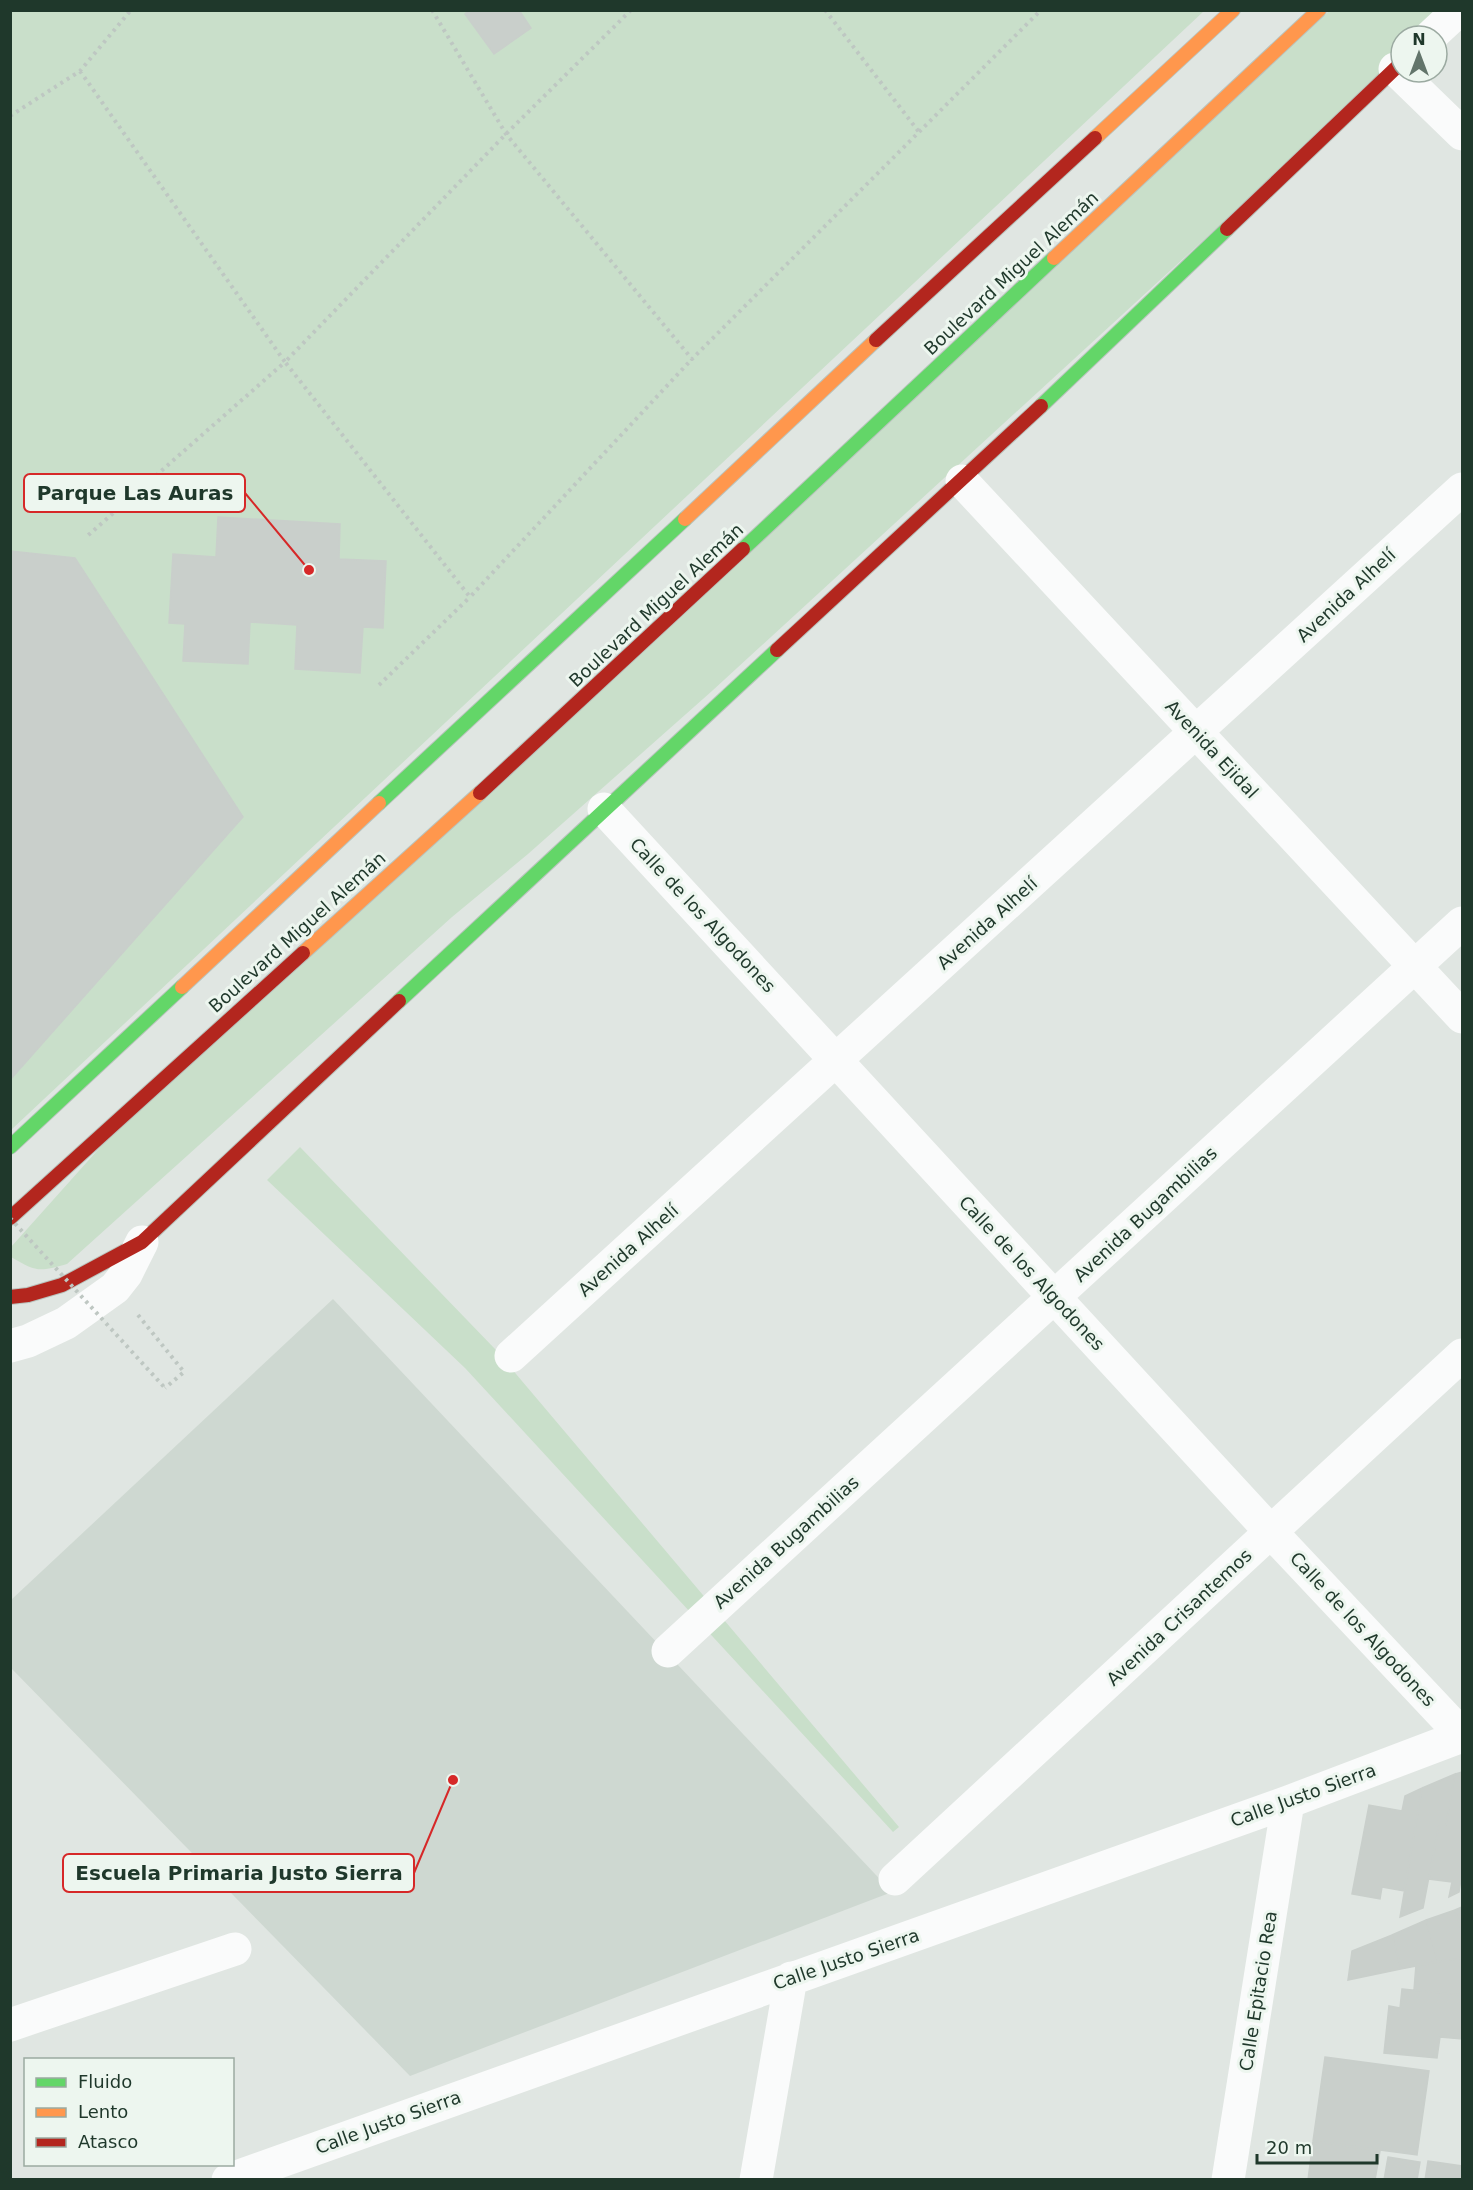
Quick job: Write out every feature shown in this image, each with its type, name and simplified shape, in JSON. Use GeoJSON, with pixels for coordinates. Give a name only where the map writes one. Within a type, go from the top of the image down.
{"type":"FeatureCollection","features":[{"type":"Feature","properties":{"kind":"main road","name":"Boulevard Miguel Alemán"},"geometry":{"type":"LineString","coordinates":[[10,1147],[849,364],[1233,10]]}},
{"type":"Feature","properties":{"kind":"main road","name":"Boulevard Miguel Alemán"},"geometry":{"type":"LineString","coordinates":[[10,1218],[523,754],[1319,10]]}},
{"type":"Feature","properties":{"kind":"main road"},"geometry":{"type":"LineString","coordinates":[[10,1297],[26,1297],[51,1289],[84,1274],[142,1242],[604,808],[962,481],[1389,75]]}},
{"type":"Feature","properties":{"kind":"street"},"geometry":{"type":"LineString","coordinates":[[1444,24],[1459,10]]}},
{"type":"Feature","properties":{"kind":"street"},"geometry":{"type":"LineString","coordinates":[[1415,84],[1462,134]]}},
{"type":"Feature","properties":{"kind":"street","name":"Avenida Ejidal"},"geometry":{"type":"LineString","coordinates":[[962,481],[1462,1017]]}},
{"type":"Feature","properties":{"kind":"street","name":"Avenida Alhelí"},"geometry":{"type":"LineString","coordinates":[[511,1356],[1462,489]]}},
{"type":"Feature","properties":{"kind":"street","name":"Calle de los Algodones"},"geometry":{"type":"LineString","coordinates":[[604,808],[1462,1736]]}},
{"type":"Feature","properties":{"kind":"street","name":"Avenida Bugambilias"},"geometry":{"type":"LineString","coordinates":[[668,1651],[1462,923]]}},
{"type":"Feature","properties":{"kind":"street"},"geometry":{"type":"LineString","coordinates":[[10,1346],[28,1341],[66,1323],[115,1287],[126,1274],[142,1242]]}},
{"type":"Feature","properties":{"kind":"street","name":"Avenida Crisantemos"},"geometry":{"type":"LineString","coordinates":[[895,1879],[1462,1355]]}},
{"type":"Feature","properties":{"kind":"street","name":"Calle Justo Sierra"},"geometry":{"type":"LineString","coordinates":[[228,2180],[262,2173],[790,1978],[1288,1802],[1462,1736]]}},
{"type":"Feature","properties":{"kind":"street","name":"Calle Epitacio Rea"},"geometry":{"type":"LineString","coordinates":[[1228,2180],[1288,1802]]}},
{"type":"Feature","properties":{"kind":"street"},"geometry":{"type":"LineString","coordinates":[[10,2025],[235,1949]]}},
{"type":"Feature","properties":{"kind":"street"},"geometry":{"type":"LineString","coordinates":[[756,2180],[790,1978]]}},
{"type":"Feature","properties":{"kind":"path"},"geometry":{"type":"LineString","coordinates":[[10,116],[80,71],[130,10]]}},
{"type":"Feature","properties":{"kind":"path"},"geometry":{"type":"LineString","coordinates":[[432,10],[506,134],[692,359]]}},
{"type":"Feature","properties":{"kind":"path"},"geometry":{"type":"LineString","coordinates":[[85,538],[285,362],[506,134],[631,10]]}},
{"type":"Feature","properties":{"kind":"path"},"geometry":{"type":"LineString","coordinates":[[825,10],[919,132]]}},
{"type":"Feature","properties":{"kind":"path"},"geometry":{"type":"LineString","coordinates":[[379,685],[470,597],[692,359],[1041,10]]}},
{"type":"Feature","properties":{"kind":"path"},"geometry":{"type":"LineString","coordinates":[[80,71],[285,362],[470,597]]}},
{"type":"Feature","properties":{"kind":"path"},"geometry":{"type":"LineString","coordinates":[[10,1218],[165,1388],[184,1372],[115,1287]]}},
{"type":"Feature","properties":{"kind":"shaded area"},"geometry":{"type":"Polygon","coordinates":[[[333,1299],[892,1892],[410,2076],[11,1668],[11,1600],[333,1299]]]}},
{"type":"Feature","properties":{"kind":"green space"},"geometry":{"type":"Polygon","coordinates":[[[11,10],[1204,11],[11,1130],[11,10]]]}},
{"type":"Feature","properties":{"kind":"green space"},"geometry":{"type":"Polygon","coordinates":[[[1329,11],[1454,11],[1439,24],[1389,24],[1389,70],[712,691],[528,854],[452,917],[67,1264],[38,1269],[11,1257],[11,1247],[104,1143],[1329,11]]]}},
{"type":"Feature","properties":{"kind":"green space"},"geometry":{"type":"Polygon","coordinates":[[[300,1147],[495,1349],[899,1827],[893,1832],[465,1368],[267,1180],[300,1147]]]}},
{"type":"Feature","properties":{"kind":"building"},"geometry":{"type":"Polygon","coordinates":[[[469,10],[519,10],[531,28],[494,54],[465,14],[469,10]]]}},
{"type":"Feature","properties":{"kind":"building"},"geometry":{"type":"Polygon","coordinates":[[[218,517],[340,524],[339,559],[386,561],[383,628],[363,627],[360,673],[295,669],[297,625],[250,622],[248,664],[183,661],[185,624],[169,623],[173,554],[216,557],[218,517]]]}},
{"type":"Feature","properties":{"kind":"building"},"geometry":{"type":"Polygon","coordinates":[[[10,551],[75,558],[243,817],[10,1080],[10,551]]]}},
{"type":"Feature","properties":{"kind":"building"},"geometry":{"type":"Polygon","coordinates":[[[1462,1772],[1462,1873],[1459,1892],[1449,1897],[1452,1882],[1429,1879],[1439,1825],[1446,1825],[1455,1774],[1462,1772]]]}},
{"type":"Feature","properties":{"kind":"building"},"geometry":{"type":"Polygon","coordinates":[[[1455,1774],[1446,1825],[1439,1825],[1423,1908],[1400,1917],[1422,1788],[1455,1774]]]}},
{"type":"Feature","properties":{"kind":"building"},"geometry":{"type":"Polygon","coordinates":[[[1422,1788],[1404,1891],[1382,1887],[1380,1899],[1352,1894],[1369,1805],[1402,1811],[1405,1796],[1422,1788]]]}},
{"type":"Feature","properties":{"kind":"building"},"geometry":{"type":"Polygon","coordinates":[[[1462,1907],[1462,1930],[1455,1910],[1462,1907]]]}},
{"type":"Feature","properties":{"kind":"building"},"geometry":{"type":"Polygon","coordinates":[[[1455,1910],[1462,1932],[1462,1958],[1438,1962],[1426,1920],[1455,1910]]]}},
{"type":"Feature","properties":{"kind":"building"},"geometry":{"type":"Polygon","coordinates":[[[1426,1920],[1438,1962],[1401,1969],[1392,1935],[1426,1920]]]}},
{"type":"Feature","properties":{"kind":"building"},"geometry":{"type":"Polygon","coordinates":[[[1392,1935],[1401,1969],[1348,1980],[1352,1951],[1392,1935]]]}},
{"type":"Feature","properties":{"kind":"building"},"geometry":{"type":"Polygon","coordinates":[[[1462,1958],[1462,1995],[1414,1990],[1416,1965],[1462,1958]]]}},
{"type":"Feature","properties":{"kind":"building"},"geometry":{"type":"Polygon","coordinates":[[[1402,1989],[1462,1995],[1462,2039],[1440,2037],[1437,2058],[1384,2053],[1389,2006],[1400,2008],[1402,1989]]]}},
{"type":"Feature","properties":{"kind":"building"},"geometry":{"type":"Polygon","coordinates":[[[1325,2057],[1429,2071],[1417,2155],[1313,2141],[1325,2057]]]}},
{"type":"Feature","properties":{"kind":"building"},"geometry":{"type":"Polygon","coordinates":[[[1313,2141],[1380,2151],[1375,2180],[1308,2180],[1313,2141]]]}},
{"type":"Feature","properties":{"kind":"building"},"geometry":{"type":"Polygon","coordinates":[[[1388,2157],[1420,2162],[1417,2180],[1384,2180],[1388,2157]]]}},
{"type":"Feature","properties":{"kind":"building"},"geometry":{"type":"Polygon","coordinates":[[[1428,2161],[1462,2166],[1462,2180],[1425,2180],[1428,2161]]]}},
{"type":"Feature","properties":{"kind":"traffic: fast"},"geometry":{"type":"LineString","coordinates":[[1041,406],[1227,229]]}},
{"type":"Feature","properties":{"kind":"traffic: fast"},"geometry":{"type":"LineString","coordinates":[[743,549],[1054,258]]}},
{"type":"Feature","properties":{"kind":"traffic: fast"},"geometry":{"type":"LineString","coordinates":[[379,803],[685,519]]}},
{"type":"Feature","properties":{"kind":"traffic: fast"},"geometry":{"type":"LineString","coordinates":[[399,1001],[777,650]]}},
{"type":"Feature","properties":{"kind":"traffic: fast"},"geometry":{"type":"LineString","coordinates":[[10,1147],[182,987]]}},
{"type":"Feature","properties":{"kind":"traffic: slow"},"geometry":{"type":"LineString","coordinates":[[1095,138],[1233,10]]}},
{"type":"Feature","properties":{"kind":"traffic: slow"},"geometry":{"type":"LineString","coordinates":[[1054,258],[1319,10]]}},
{"type":"Feature","properties":{"kind":"traffic: slow"},"geometry":{"type":"LineString","coordinates":[[685,519],[876,340]]}},
{"type":"Feature","properties":{"kind":"traffic: slow"},"geometry":{"type":"LineString","coordinates":[[303,953],[480,793]]}},
{"type":"Feature","properties":{"kind":"traffic: slow"},"geometry":{"type":"LineString","coordinates":[[182,987],[379,803]]}},
{"type":"Feature","properties":{"kind":"traffic: jam"},"geometry":{"type":"LineString","coordinates":[[1227,229],[1389,74]]}},
{"type":"Feature","properties":{"kind":"traffic: jam"},"geometry":{"type":"LineString","coordinates":[[876,340],[1095,138]]}},
{"type":"Feature","properties":{"kind":"traffic: jam"},"geometry":{"type":"LineString","coordinates":[[777,650],[1041,406]]}},
{"type":"Feature","properties":{"kind":"traffic: jam"},"geometry":{"type":"LineString","coordinates":[[480,793],[743,549]]}},
{"type":"Feature","properties":{"kind":"traffic: jam"},"geometry":{"type":"LineString","coordinates":[[10,1218],[303,953]]}},
{"type":"Feature","properties":{"kind":"traffic: jam"},"geometry":{"type":"LineString","coordinates":[[10,1297],[28,1295],[62,1285],[142,1242],[399,1001]]}},
{"type":"Feature","properties":{"kind":"place","name":"Parque Las Auras"},"geometry":{"type":"Point","coordinates":[309,570]}},
{"type":"Feature","properties":{"kind":"place","name":"Escuela Primaria Justo Sierra"},"geometry":{"type":"Point","coordinates":[453,1780]}}]}
